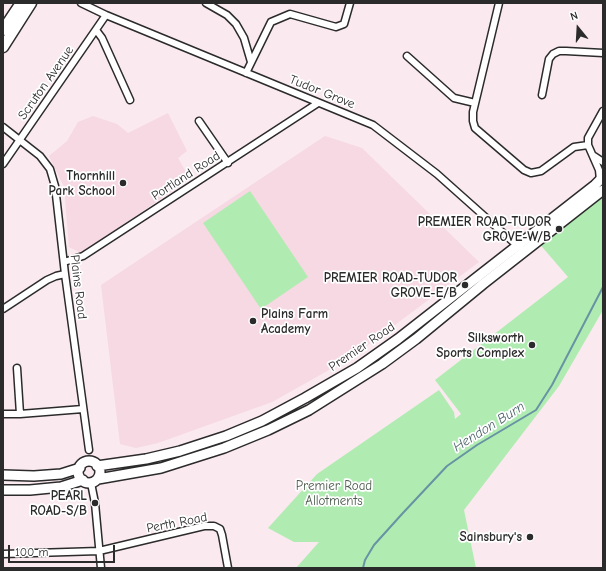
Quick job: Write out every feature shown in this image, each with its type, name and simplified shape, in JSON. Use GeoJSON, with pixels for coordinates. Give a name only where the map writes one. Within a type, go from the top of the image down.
{"type":"FeatureCollection","features":[{"type":"Feature","properties":{"kind":"highway"},"geometry":{"type":"LineString","coordinates":[[3,30],[21,3]]}},
{"type":"Feature","properties":{"kind":"highway"},"geometry":{"type":"LineString","coordinates":[[3,47],[31,3]]}},
{"type":"Feature","properties":{"kind":"main road","name":"Premier Road"},"geometry":{"type":"LineString","coordinates":[[3,490],[61,488],[161,468],[224,448],[268,430],[309,410],[382,364],[416,339],[602,178]]}},
{"type":"Feature","properties":{"kind":"main road","name":"Premier Road"},"geometry":{"type":"LineString","coordinates":[[98,466],[146,459],[180,451],[226,436],[305,398],[357,368],[603,190]]}},
{"type":"Feature","properties":{"kind":"main road"},"geometry":{"type":"LineString","coordinates":[[88,461],[95,462],[99,471],[91,481],[80,474],[80,468],[81,464],[88,461]]}},
{"type":"Feature","properties":{"kind":"main road"},"geometry":{"type":"LineString","coordinates":[[3,476],[61,474],[80,468]]}},
{"type":"Feature","properties":{"kind":"street","name":"Tudor Grove"},"geometry":{"type":"LineString","coordinates":[[81,3],[106,15],[373,125],[437,174],[520,249]]}},
{"type":"Feature","properties":{"kind":"street"},"geometry":{"type":"LineString","coordinates":[[206,3],[227,15],[236,24],[244,38],[251,62]]}},
{"type":"Feature","properties":{"kind":"street"},"geometry":{"type":"LineString","coordinates":[[246,73],[271,22],[290,14],[336,27],[344,24],[350,3]]}},
{"type":"Feature","properties":{"kind":"street"},"geometry":{"type":"LineString","coordinates":[[500,3],[475,103],[473,117],[475,128],[524,170],[532,173],[542,171],[574,147],[588,145]]}},
{"type":"Feature","properties":{"kind":"street","name":"Scruton Avenue"},"geometry":{"type":"LineString","coordinates":[[3,164],[106,15]]}},
{"type":"Feature","properties":{"kind":"street"},"geometry":{"type":"LineString","coordinates":[[96,30],[102,38],[130,100]]}},
{"type":"Feature","properties":{"kind":"street"},"geometry":{"type":"LineString","coordinates":[[542,96],[549,59],[553,54],[559,51],[603,53]]}},
{"type":"Feature","properties":{"kind":"street"},"geometry":{"type":"LineString","coordinates":[[407,56],[454,98],[475,103]]}},
{"type":"Feature","properties":{"kind":"street","name":"Portland Road"},"geometry":{"type":"LineString","coordinates":[[64,262],[83,256],[318,103]]}},
{"type":"Feature","properties":{"kind":"street"},"geometry":{"type":"LineString","coordinates":[[602,178],[594,156],[588,145],[588,138],[603,111]]}},
{"type":"Feature","properties":{"kind":"street"},"geometry":{"type":"LineString","coordinates":[[199,121],[228,163]]}},
{"type":"Feature","properties":{"kind":"street","name":"Plains Road"},"geometry":{"type":"LineString","coordinates":[[3,127],[40,156],[50,169],[55,186],[65,274],[89,450]]}},
{"type":"Feature","properties":{"kind":"street"},"geometry":{"type":"LineString","coordinates":[[594,156],[603,162]]}},
{"type":"Feature","properties":{"kind":"street"},"geometry":{"type":"LineString","coordinates":[[3,309],[47,280],[65,274]]}},
{"type":"Feature","properties":{"kind":"street"},"geometry":{"type":"LineString","coordinates":[[17,368],[20,414]]}},
{"type":"Feature","properties":{"kind":"street"},"geometry":{"type":"LineString","coordinates":[[3,414],[83,409]]}},
{"type":"Feature","properties":{"kind":"street"},"geometry":{"type":"LineString","coordinates":[[91,481],[95,503],[101,568]]}},
{"type":"Feature","properties":{"kind":"street","name":"Perth Road"},"geometry":{"type":"LineString","coordinates":[[99,551],[204,526],[214,526],[220,529],[222,535],[228,568]]}},
{"type":"Feature","properties":{"kind":"street"},"geometry":{"type":"LineString","coordinates":[[3,554],[99,551]]}},
{"type":"Feature","properties":{"kind":"shaded area","name":"Thornhill Park School"},"geometry":{"type":"Polygon","coordinates":[[[168,113],[187,151],[178,158],[190,179],[81,253],[69,247],[64,187],[49,156],[67,141],[78,122],[93,116],[117,124],[128,133],[168,113]]]}},
{"type":"Feature","properties":{"kind":"shaded area","name":"Plains Farm Academy"},"geometry":{"type":"Polygon","coordinates":[[[325,136],[362,148],[479,262],[352,357],[272,402],[158,443],[136,448],[120,444],[101,285],[325,136]]]}},
{"type":"Feature","properties":{"kind":"green space","name":"Silksworth Sports Complex"},"geometry":{"type":"Polygon","coordinates":[[[603,190],[603,310],[559,386],[464,510],[476,568],[296,568],[319,542],[294,542],[268,528],[317,474],[439,390],[454,412],[455,419],[461,414],[435,380],[568,277],[537,241],[603,190]]]}},
{"type":"Feature","properties":{"kind":"green space"},"geometry":{"type":"Polygon","coordinates":[[[250,191],[308,277],[261,309],[203,223],[250,191]]]}},
{"type":"Feature","properties":{"kind":"waterway","name":"Hendon Burn"},"geometry":{"type":"LineString","coordinates":[[363,568],[365,560],[374,545],[447,466],[477,445],[536,410],[552,385],[603,287]]}},
{"type":"Feature","properties":{"kind":"place","name":"Thornhill Park School"},"geometry":{"type":"Point","coordinates":[123,183]}},
{"type":"Feature","properties":{"kind":"place","name":"PREMIER ROAD-TUDOR GROVE-W/B"},"geometry":{"type":"Point","coordinates":[559,229]}},
{"type":"Feature","properties":{"kind":"place","name":"PREMIER ROAD-TUDOR GROVE-E/B"},"geometry":{"type":"Point","coordinates":[465,285]}},
{"type":"Feature","properties":{"kind":"place","name":"Plains Farm Academy"},"geometry":{"type":"Point","coordinates":[253,321]}},
{"type":"Feature","properties":{"kind":"place","name":"Silksworth Sports Complex"},"geometry":{"type":"Point","coordinates":[532,345]}},
{"type":"Feature","properties":{"kind":"place","name":"PEARL ROAD-S/B"},"geometry":{"type":"Point","coordinates":[95,503]}},
{"type":"Feature","properties":{"kind":"place","name":"Sainsbury's"},"geometry":{"type":"Point","coordinates":[530,537]}},
{"type":"Feature","properties":{"kind":"park label","name":"Premier Road Allotments"},"geometry":{"type":"Point","coordinates":[334,494]}}]}
